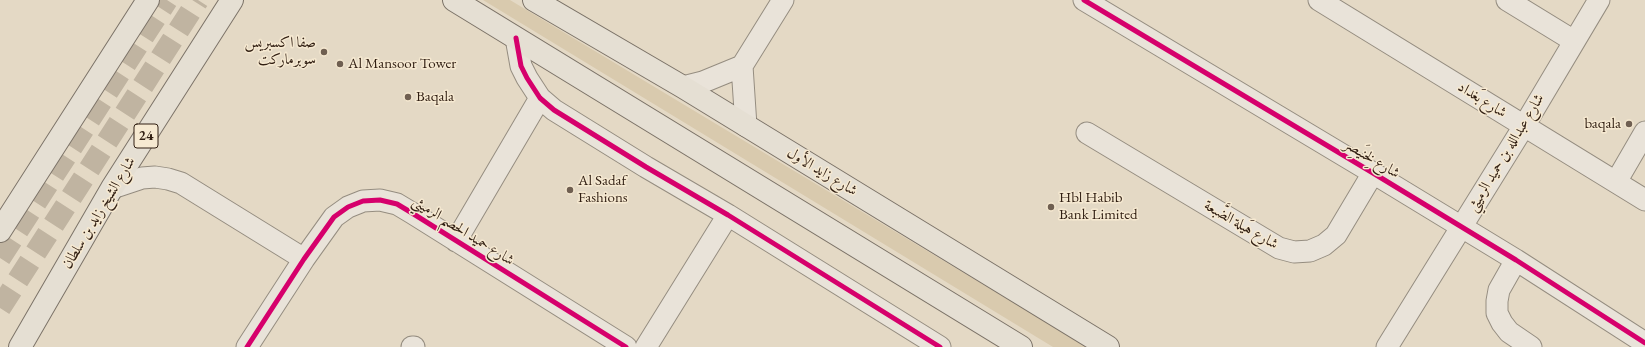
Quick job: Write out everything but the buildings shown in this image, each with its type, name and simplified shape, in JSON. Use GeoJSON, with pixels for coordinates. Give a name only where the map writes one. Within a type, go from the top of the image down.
{"type":"FeatureCollection","features":[{"type":"Feature","properties":{"kind":"main road"},"geometry":{"type":"LineString","coordinates":[[0,231],[148,0]]}},
{"type":"Feature","properties":{"kind":"main road","name":"شارع الشيخ زايد بن سلطان"},"geometry":{"type":"LineString","coordinates":[[20,347],[112,188],[160,115],[212,29],[232,0]]}},
{"type":"Feature","properties":{"kind":"main road"},"geometry":{"type":"LineString","coordinates":[[212,29],[245,0]]}},
{"type":"Feature","properties":{"kind":"main road"},"geometry":{"type":"LineString","coordinates":[[454,0],[1021,347]]}},
{"type":"Feature","properties":{"kind":"main road","name":"شارع زايد الأول"},"geometry":{"type":"LineString","coordinates":[[534,0],[683,87],[1108,347]]}},
{"type":"Feature","properties":{"kind":"street","name":"شارع لِخنَيصِر"},"geometry":{"type":"LineString","coordinates":[[1084,0],[1516,260],[1645,343]]}},
{"type":"Feature","properties":{"kind":"street","name":"شارع بَغداد"},"geometry":{"type":"LineString","coordinates":[[1319,0],[1645,200]]}},
{"type":"Feature","properties":{"kind":"street"},"geometry":{"type":"LineString","coordinates":[[1507,0],[1574,41]]}},
{"type":"Feature","properties":{"kind":"street","name":"شارع عبدالله بن حميد الرميثي"},"geometry":{"type":"LineString","coordinates":[[1387,347],[1524,126],[1599,0]]}},
{"type":"Feature","properties":{"kind":"street"},"geometry":{"type":"LineString","coordinates":[[746,126],[742,66],[775,3]]}},
{"type":"Feature","properties":{"kind":"street"},"geometry":{"type":"LineString","coordinates":[[516,38],[521,66],[527,78],[540,98],[554,110],[646,167],[728,215],[940,347]]}},
{"type":"Feature","properties":{"kind":"street"},"geometry":{"type":"LineString","coordinates":[[683,87],[703,82],[742,66]]}},
{"type":"Feature","properties":{"kind":"street","name":"شارع حميد الحصم الرميثي"},"geometry":{"type":"LineString","coordinates":[[456,241],[540,98]]}},
{"type":"Feature","properties":{"kind":"street"},"geometry":{"type":"LineString","coordinates":[[1616,182],[1645,132]]}},
{"type":"Feature","properties":{"kind":"street","name":"شارع هَيلة الضَّبعة"},"geometry":{"type":"LineString","coordinates":[[1087,133],[1279,248],[1294,252],[1310,251],[1324,245],[1336,235],[1373,173]]}},
{"type":"Feature","properties":{"kind":"street"},"geometry":{"type":"LineString","coordinates":[[112,188],[142,178],[162,178],[181,183],[304,259]]}},
{"type":"Feature","properties":{"kind":"street","name":"شارع حميد الحصم الرميثي"},"geometry":{"type":"LineString","coordinates":[[247,347],[304,259],[334,216],[348,207],[363,201],[380,200],[397,204],[626,347]]}},
{"type":"Feature","properties":{"kind":"street"},"geometry":{"type":"LineString","coordinates":[[646,347],[728,215]]}},
{"type":"Feature","properties":{"kind":"street"},"geometry":{"type":"LineString","coordinates":[[1516,260],[1499,290],[1496,301],[1497,313],[1509,332],[1531,347]]}},
{"type":"Feature","properties":{"kind":"shaded area"},"geometry":{"type":"Polygon","coordinates":[[[483,0],[510,0],[1087,347],[1053,347],[483,0]]]}},
{"type":"Feature","properties":{"kind":"tunnel"},"geometry":{"type":"LineString","coordinates":[[0,258],[167,0]]}},
{"type":"Feature","properties":{"kind":"tunnel"},"geometry":{"type":"LineString","coordinates":[[0,308],[198,0]]}},
{"type":"Feature","properties":{"kind":"cycle path"},"geometry":{"type":"LineString","coordinates":[[1084,0],[1516,260],[1645,343]]}},
{"type":"Feature","properties":{"kind":"cycle path"},"geometry":{"type":"LineString","coordinates":[[516,38],[521,66],[527,78],[540,98],[554,110],[646,167],[728,215],[940,347]]}},
{"type":"Feature","properties":{"kind":"cycle path"},"geometry":{"type":"LineString","coordinates":[[247,347],[304,259],[334,217],[348,207],[363,201],[380,200],[397,204],[626,347]]}},
{"type":"Feature","properties":{"kind":"place","name":"صفا اكسبريس سوبرماركت"},"geometry":{"type":"Point","coordinates":[324,52]}},
{"type":"Feature","properties":{"kind":"place","name":"Al Mansoor Tower"},"geometry":{"type":"Point","coordinates":[340,64]}},
{"type":"Feature","properties":{"kind":"place","name":"Baqala"},"geometry":{"type":"Point","coordinates":[408,97]}},
{"type":"Feature","properties":{"kind":"place","name":"baqala"},"geometry":{"type":"Point","coordinates":[1629,124]}},
{"type":"Feature","properties":{"kind":"place","name":"Al Sadaf Fashions"},"geometry":{"type":"Point","coordinates":[570,190]}},
{"type":"Feature","properties":{"kind":"place","name":"Hbl Habib Bank Limited"},"geometry":{"type":"Point","coordinates":[1051,207]}}]}
